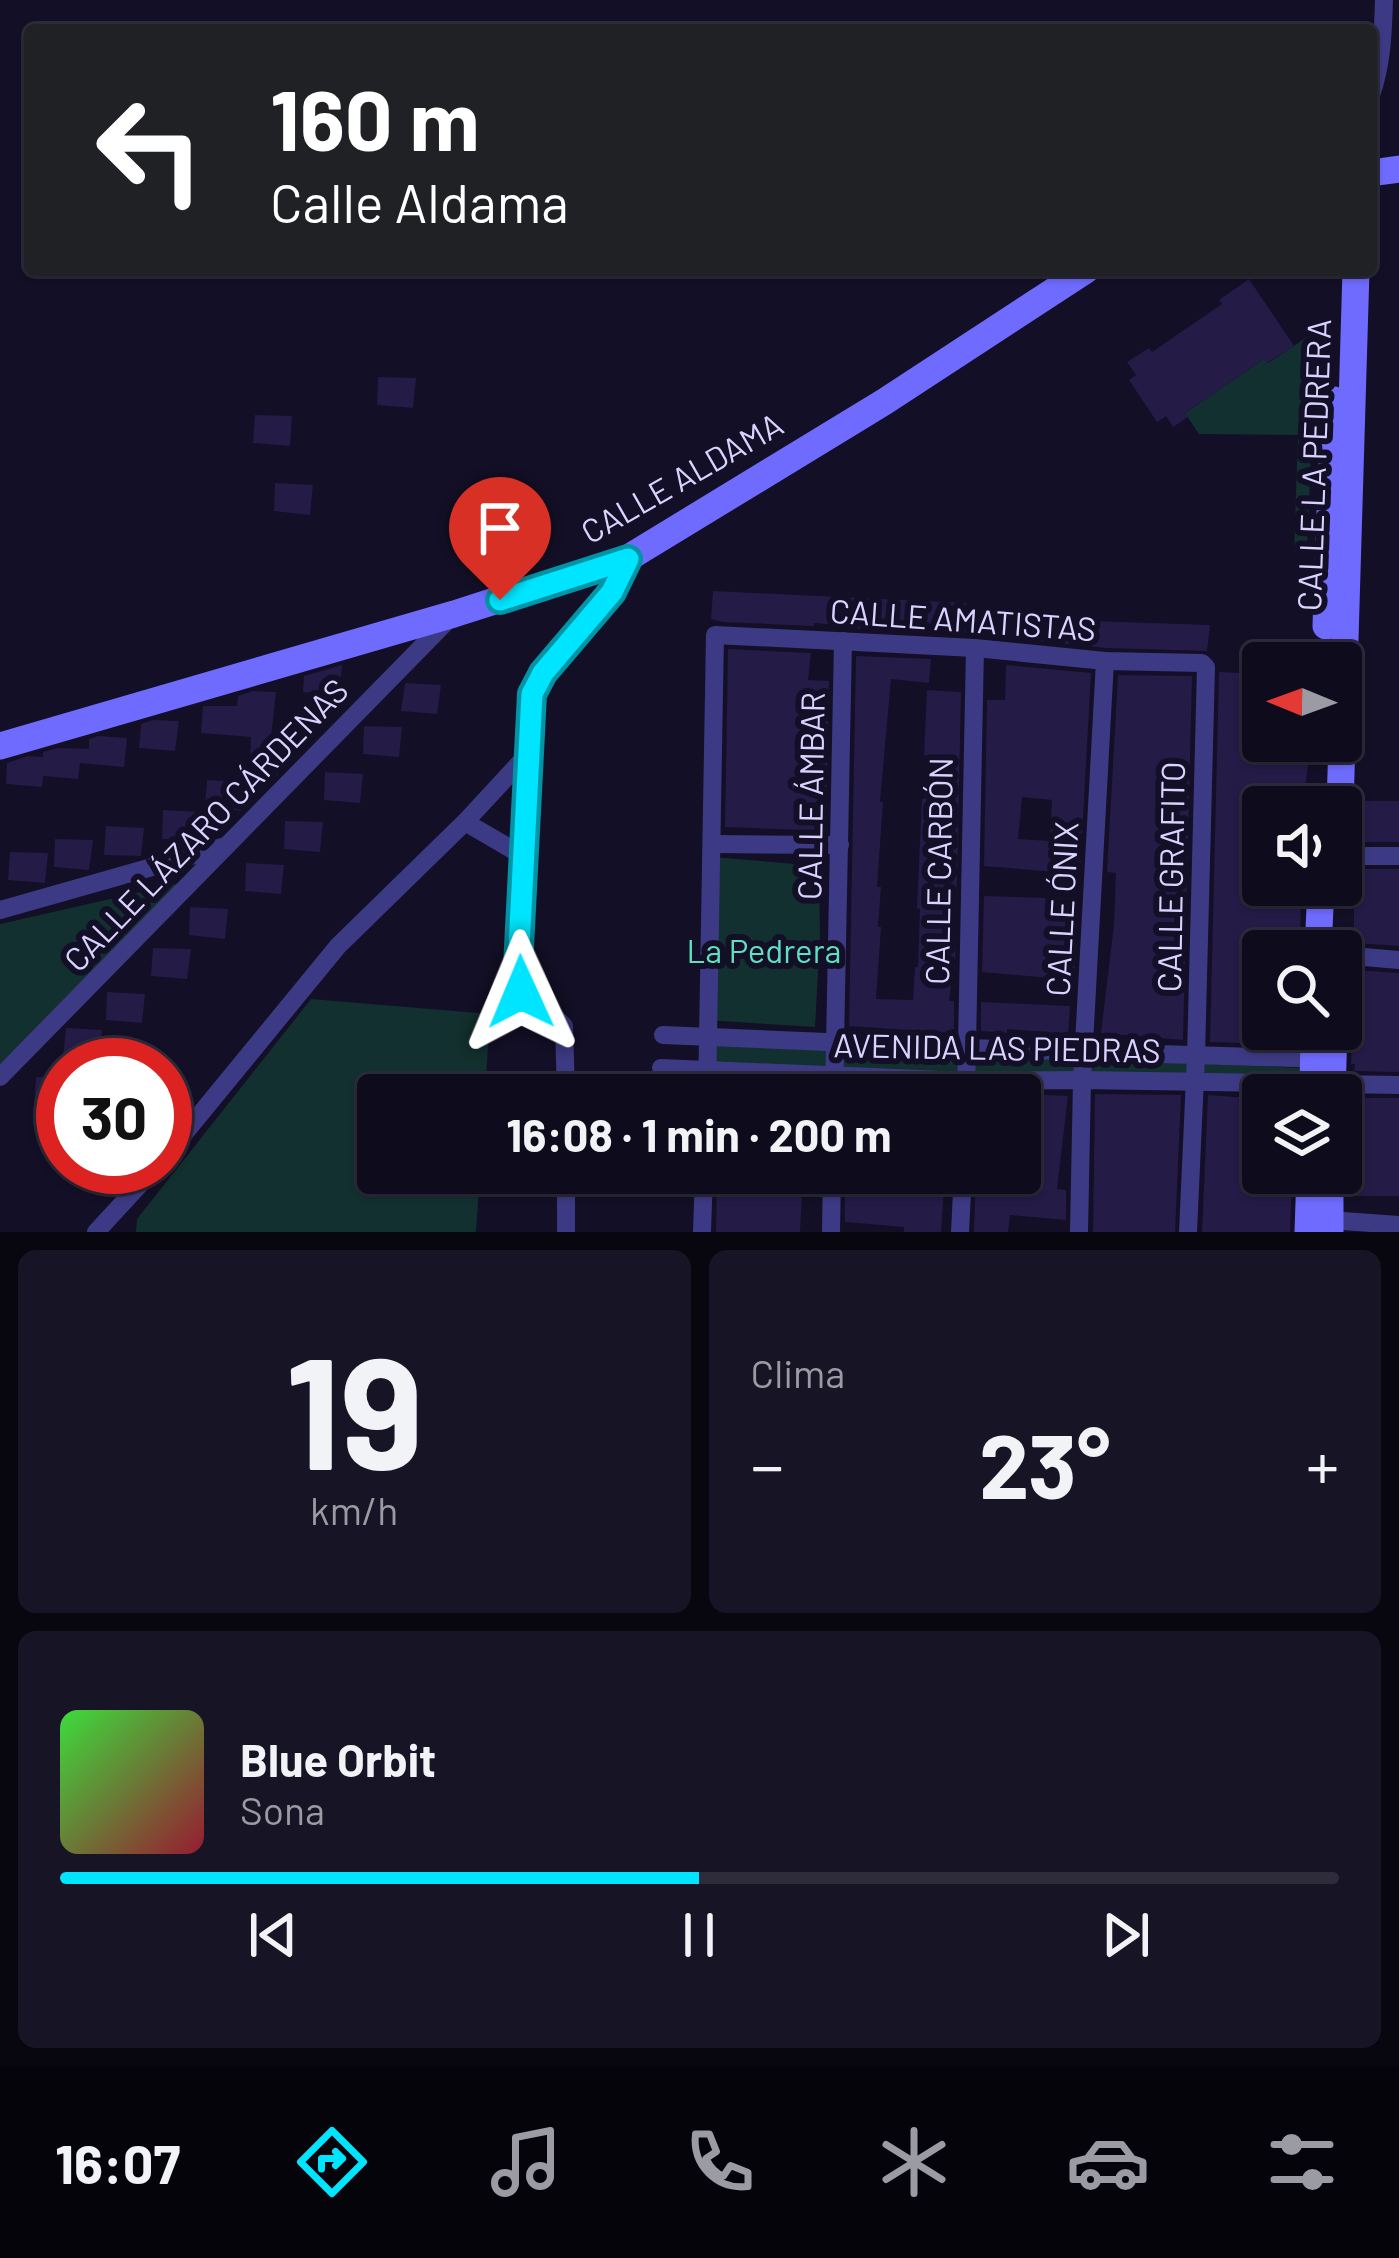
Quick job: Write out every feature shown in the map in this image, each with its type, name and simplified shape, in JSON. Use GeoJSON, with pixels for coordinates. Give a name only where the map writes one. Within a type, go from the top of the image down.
{"type":"FeatureCollection","features":[{"type":"Feature","properties":{"kind":"main road","name":"CALLE ALDAMA"},"geometry":{"type":"LineString","coordinates":[[0,746],[628,559],[1077,276]]}},
{"type":"Feature","properties":{"kind":"main road","name":"CALLE LA PEDRERA"},"geometry":{"type":"LineString","coordinates":[[1338,276],[1340,786]]}},
{"type":"Feature","properties":{"kind":"main road","name":"CALLE LA PEDRERA"},"geometry":{"type":"LineString","coordinates":[[1328,642],[1338,566],[1356,276]]}},
{"type":"Feature","properties":{"kind":"main road"},"geometry":{"type":"LineString","coordinates":[[1315,1194],[1322,1228]]}},
{"type":"Feature","properties":{"kind":"main road"},"geometry":{"type":"LineString","coordinates":[[1322,1228],[1327,1194]]}},
{"type":"Feature","properties":{"kind":"street"},"geometry":{"type":"LineString","coordinates":[[1377,78],[1384,0]]}},
{"type":"Feature","properties":{"kind":"street"},"geometry":{"type":"LineString","coordinates":[[565,1074],[564,1026],[555,1016],[529,1004],[521,992],[518,967],[532,694],[543,673],[612,592],[628,559]]}},
{"type":"Feature","properties":{"kind":"street","name":"CALLE LÁZARO CÁRDENAS"},"geometry":{"type":"LineString","coordinates":[[0,1078],[454,614]]}},
{"type":"Feature","properties":{"kind":"street","name":"CALLE AMATISTAS"},"geometry":{"type":"LineString","coordinates":[[713,844],[715,635],[975,648],[1206,667]]}},
{"type":"Feature","properties":{"kind":"street","name":"CALLE ÁMBAR"},"geometry":{"type":"LineString","coordinates":[[834,1074],[843,641]]}},
{"type":"Feature","properties":{"kind":"street","name":"CALLE CARBÓN"},"geometry":{"type":"LineString","coordinates":[[966,1074],[975,648]]}},
{"type":"Feature","properties":{"kind":"street","name":"CALLE ÓNIX"},"geometry":{"type":"LineString","coordinates":[[1078,1232],[1106,661]]}},
{"type":"Feature","properties":{"kind":"street","name":"CALLE GRAFITO"},"geometry":{"type":"LineString","coordinates":[[1188,1232],[1206,667]]}},
{"type":"Feature","properties":{"kind":"street"},"geometry":{"type":"LineString","coordinates":[[192,1124],[338,946],[528,754]]}},
{"type":"Feature","properties":{"kind":"street"},"geometry":{"type":"LineString","coordinates":[[465,822],[525,857]]}},
{"type":"Feature","properties":{"kind":"street"},"geometry":{"type":"LineString","coordinates":[[709,1074],[713,844],[840,845]]}},
{"type":"Feature","properties":{"kind":"street"},"geometry":{"type":"LineString","coordinates":[[0,910],[227,846]]}},
{"type":"Feature","properties":{"kind":"street"},"geometry":{"type":"LineString","coordinates":[[1362,856],[1399,856]]}},
{"type":"Feature","properties":{"kind":"street"},"geometry":{"type":"LineString","coordinates":[[1362,956],[1399,960]]}},
{"type":"Feature","properties":{"kind":"street","name":"AVENIDA LAS PIEDRAS"},"geometry":{"type":"LineString","coordinates":[[663,1035],[1196,1056],[1322,1072]]}},
{"type":"Feature","properties":{"kind":"street","name":"AVENIDA LAS PIEDRAS"},"geometry":{"type":"LineString","coordinates":[[661,1068],[736,1074]]}},
{"type":"Feature","properties":{"kind":"street"},"geometry":{"type":"LineString","coordinates":[[1322,1072],[1399,1085]]}},
{"type":"Feature","properties":{"kind":"street","name":"AVENIDA LAS PIEDRAS"},"geometry":{"type":"LineString","coordinates":[[1041,1083],[1194,1082],[1322,1072]]}},
{"type":"Feature","properties":{"kind":"street"},"geometry":{"type":"LineString","coordinates":[[96,1232],[131,1194]]}},
{"type":"Feature","properties":{"kind":"street"},"geometry":{"type":"LineString","coordinates":[[566,1194],[566,1232]]}},
{"type":"Feature","properties":{"kind":"street"},"geometry":{"type":"LineString","coordinates":[[702,1232],[703,1194]]}},
{"type":"Feature","properties":{"kind":"street"},"geometry":{"type":"LineString","coordinates":[[831,1232],[832,1194]]}},
{"type":"Feature","properties":{"kind":"street"},"geometry":{"type":"LineString","coordinates":[[960,1232],[961,1194]]}},
{"type":"Feature","properties":{"kind":"street"},"geometry":{"type":"LineString","coordinates":[[1322,1228],[1399,1225]]}},
{"type":"Feature","properties":{"kind":"green space"},"geometry":{"type":"Polygon","coordinates":[[[1316,331],[1307,551],[1294,552],[1298,435],[1199,434],[1185,413],[1264,359],[1268,363],[1316,331]]]}},
{"type":"Feature","properties":{"kind":"green space","name":"La Pedrera"},"geometry":{"type":"Polygon","coordinates":[[[713,857],[819,866],[815,1027],[705,1020],[713,857]]]}},
{"type":"Feature","properties":{"kind":"green space"},"geometry":{"type":"Polygon","coordinates":[[[185,882],[0,1065],[0,924],[185,882]]]}},
{"type":"Feature","properties":{"kind":"green space"},"geometry":{"type":"Polygon","coordinates":[[[311,999],[490,1014],[486,1074],[357,1074],[357,1194],[479,1194],[476,1232],[136,1232],[137,1219],[157,1194],[192,1194],[192,1149],[311,999]]]}},
{"type":"Feature","properties":{"kind":"green space"},"geometry":{"type":"Polygon","coordinates":[[[705,1044],[1301,1068],[1302,1074],[1242,1074],[1242,1079],[705,1066],[705,1044]]]}},
{"type":"Feature","properties":{"kind":"building"},"geometry":{"type":"Polygon","coordinates":[[[1249,279],[1294,346],[1267,363],[1264,359],[1185,413],[1188,417],[1173,427],[1166,416],[1157,422],[1129,380],[1136,375],[1127,362],[1149,348],[1152,352],[1222,304],[1219,300],[1249,279]]]}},
{"type":"Feature","properties":{"kind":"building"},"geometry":{"type":"Polygon","coordinates":[[[378,377],[416,378],[413,408],[377,405],[378,377]]]}},
{"type":"Feature","properties":{"kind":"building"},"geometry":{"type":"Polygon","coordinates":[[[255,415],[292,416],[290,446],[253,443],[255,415]]]}},
{"type":"Feature","properties":{"kind":"building"},"geometry":{"type":"Polygon","coordinates":[[[275,483],[313,485],[310,515],[274,511],[275,483]]]}},
{"type":"Feature","properties":{"kind":"building"},"geometry":{"type":"Polygon","coordinates":[[[713,591],[966,603],[965,608],[1062,614],[1061,620],[1210,625],[1207,651],[1106,648],[934,630],[723,622],[711,619],[713,591]]]}},
{"type":"Feature","properties":{"kind":"building"},"geometry":{"type":"Polygon","coordinates":[[[728,649],[811,653],[808,680],[829,681],[826,831],[725,827],[728,649]]]}},
{"type":"Feature","properties":{"kind":"building"},"geometry":{"type":"Polygon","coordinates":[[[856,656],[931,659],[929,683],[891,679],[880,802],[876,999],[913,1000],[928,756],[924,755],[927,690],[961,692],[951,1033],[849,1026],[856,656]]]}},
{"type":"Feature","properties":{"kind":"building"},"geometry":{"type":"Polygon","coordinates":[[[342,665],[339,695],[303,692],[304,676],[342,665]]]}},
{"type":"Feature","properties":{"kind":"building"},"geometry":{"type":"Polygon","coordinates":[[[1006,665],[1091,673],[1080,874],[984,866],[987,700],[1005,700],[1006,665]],[[1022,797],[1018,839],[1050,841],[1052,800],[1022,797]]]}},
{"type":"Feature","properties":{"kind":"building"},"geometry":{"type":"Polygon","coordinates":[[[1219,672],[1242,673],[1242,762],[1308,762],[1305,786],[1242,786],[1242,906],[1301,906],[1300,930],[1242,930],[1242,1043],[1210,1042],[1219,672]]]}},
{"type":"Feature","properties":{"kind":"building"},"geometry":{"type":"Polygon","coordinates":[[[1118,675],[1192,676],[1183,1040],[1101,1033],[1114,925],[1116,873],[1107,872],[1118,675]]]}},
{"type":"Feature","properties":{"kind":"building"},"geometry":{"type":"Polygon","coordinates":[[[405,683],[441,685],[437,714],[401,711],[405,683]]]}},
{"type":"Feature","properties":{"kind":"building"},"geometry":{"type":"Polygon","coordinates":[[[276,692],[270,747],[288,747],[286,766],[276,776],[249,774],[251,737],[201,733],[203,706],[237,706],[238,696],[276,692]]]}},
{"type":"Feature","properties":{"kind":"building"},"geometry":{"type":"Polygon","coordinates":[[[179,721],[175,751],[139,748],[141,724],[179,721]]]}},
{"type":"Feature","properties":{"kind":"building"},"geometry":{"type":"Polygon","coordinates":[[[364,726],[402,727],[399,757],[363,754],[364,726]]]}},
{"type":"Feature","properties":{"kind":"building"},"geometry":{"type":"Polygon","coordinates":[[[127,738],[124,767],[80,763],[78,779],[43,776],[42,787],[6,784],[7,763],[43,757],[43,752],[58,748],[89,749],[89,739],[127,738]]]}},
{"type":"Feature","properties":{"kind":"building"},"geometry":{"type":"Polygon","coordinates":[[[325,772],[363,774],[360,803],[324,800],[325,772]]]}},
{"type":"Feature","properties":{"kind":"building"},"geometry":{"type":"Polygon","coordinates":[[[207,780],[244,782],[241,811],[205,808],[207,780]]]}},
{"type":"Feature","properties":{"kind":"building"},"geometry":{"type":"Polygon","coordinates":[[[1362,801],[1399,801],[1399,842],[1362,842],[1362,801]]]}},
{"type":"Feature","properties":{"kind":"building"},"geometry":{"type":"Polygon","coordinates":[[[163,810],[201,812],[198,840],[162,839],[163,810]]]}},
{"type":"Feature","properties":{"kind":"building"},"geometry":{"type":"Polygon","coordinates":[[[285,821],[323,822],[320,852],[284,849],[285,821]]]}},
{"type":"Feature","properties":{"kind":"building"},"geometry":{"type":"Polygon","coordinates":[[[106,826],[144,828],[141,856],[104,855],[106,826]]]}},
{"type":"Feature","properties":{"kind":"building"},"geometry":{"type":"Polygon","coordinates":[[[55,839],[93,840],[89,870],[54,867],[55,839]]]}},
{"type":"Feature","properties":{"kind":"building"},"geometry":{"type":"Polygon","coordinates":[[[10,852],[48,853],[45,883],[8,880],[10,852]]]}},
{"type":"Feature","properties":{"kind":"building"},"geometry":{"type":"Polygon","coordinates":[[[246,863],[284,865],[281,894],[245,891],[246,863]]]}},
{"type":"Feature","properties":{"kind":"building"},"geometry":{"type":"Polygon","coordinates":[[[1362,869],[1399,869],[1399,946],[1362,944],[1362,930],[1354,930],[1354,906],[1362,906],[1362,869]]]}},
{"type":"Feature","properties":{"kind":"building"},"geometry":{"type":"Polygon","coordinates":[[[984,896],[1077,899],[1074,980],[982,972],[984,896]]]}},
{"type":"Feature","properties":{"kind":"building"},"geometry":{"type":"Polygon","coordinates":[[[190,907],[228,909],[225,939],[189,935],[190,907]]]}},
{"type":"Feature","properties":{"kind":"building"},"geometry":{"type":"Polygon","coordinates":[[[153,948],[191,949],[187,979],[151,976],[153,948]]]}},
{"type":"Feature","properties":{"kind":"building"},"geometry":{"type":"Polygon","coordinates":[[[1362,970],[1399,973],[1399,1072],[1354,1071],[1355,1064],[1351,1064],[1352,1050],[1362,1050],[1362,970]]]}},
{"type":"Feature","properties":{"kind":"building"},"geometry":{"type":"Polygon","coordinates":[[[107,992],[145,994],[142,1023],[106,1020],[107,992]]]}},
{"type":"Feature","properties":{"kind":"building"},"geometry":{"type":"Polygon","coordinates":[[[981,1002],[1070,1006],[1068,1034],[981,1031],[981,1002]]]}},
{"type":"Feature","properties":{"kind":"building"},"geometry":{"type":"Polygon","coordinates":[[[66,1028],[102,1030],[101,1038],[65,1038],[66,1028]]]}},
{"type":"Feature","properties":{"kind":"building"},"geometry":{"type":"Polygon","coordinates":[[[1095,1094],[1181,1095],[1175,1232],[1093,1232],[1095,1094]]]}},
{"type":"Feature","properties":{"kind":"building"},"geometry":{"type":"Polygon","coordinates":[[[1041,1095],[1068,1096],[1057,1189],[1066,1190],[1066,1220],[1010,1215],[1008,1232],[974,1232],[975,1194],[1041,1194],[1041,1095]]]}},
{"type":"Feature","properties":{"kind":"building"},"geometry":{"type":"Polygon","coordinates":[[[1208,1095],[1242,1097],[1242,1194],[1291,1194],[1290,1232],[1202,1232],[1208,1095]]]}},
{"type":"Feature","properties":{"kind":"building"},"geometry":{"type":"Polygon","coordinates":[[[1362,1098],[1399,1098],[1399,1196],[1349,1196],[1362,1194],[1362,1098]]]}},
{"type":"Feature","properties":{"kind":"building"},"geometry":{"type":"Polygon","coordinates":[[[717,1194],[802,1194],[800,1232],[716,1232],[717,1194]]]}},
{"type":"Feature","properties":{"kind":"building"},"geometry":{"type":"Polygon","coordinates":[[[845,1194],[944,1194],[941,1232],[904,1232],[904,1227],[845,1222],[845,1194]]]}},
{"type":"Feature","properties":{"kind":"route"},"geometry":{"type":"LineString","coordinates":[[500,600],[628,559],[612,592],[543,673],[532,694],[518,967],[521,992]]}}]}
